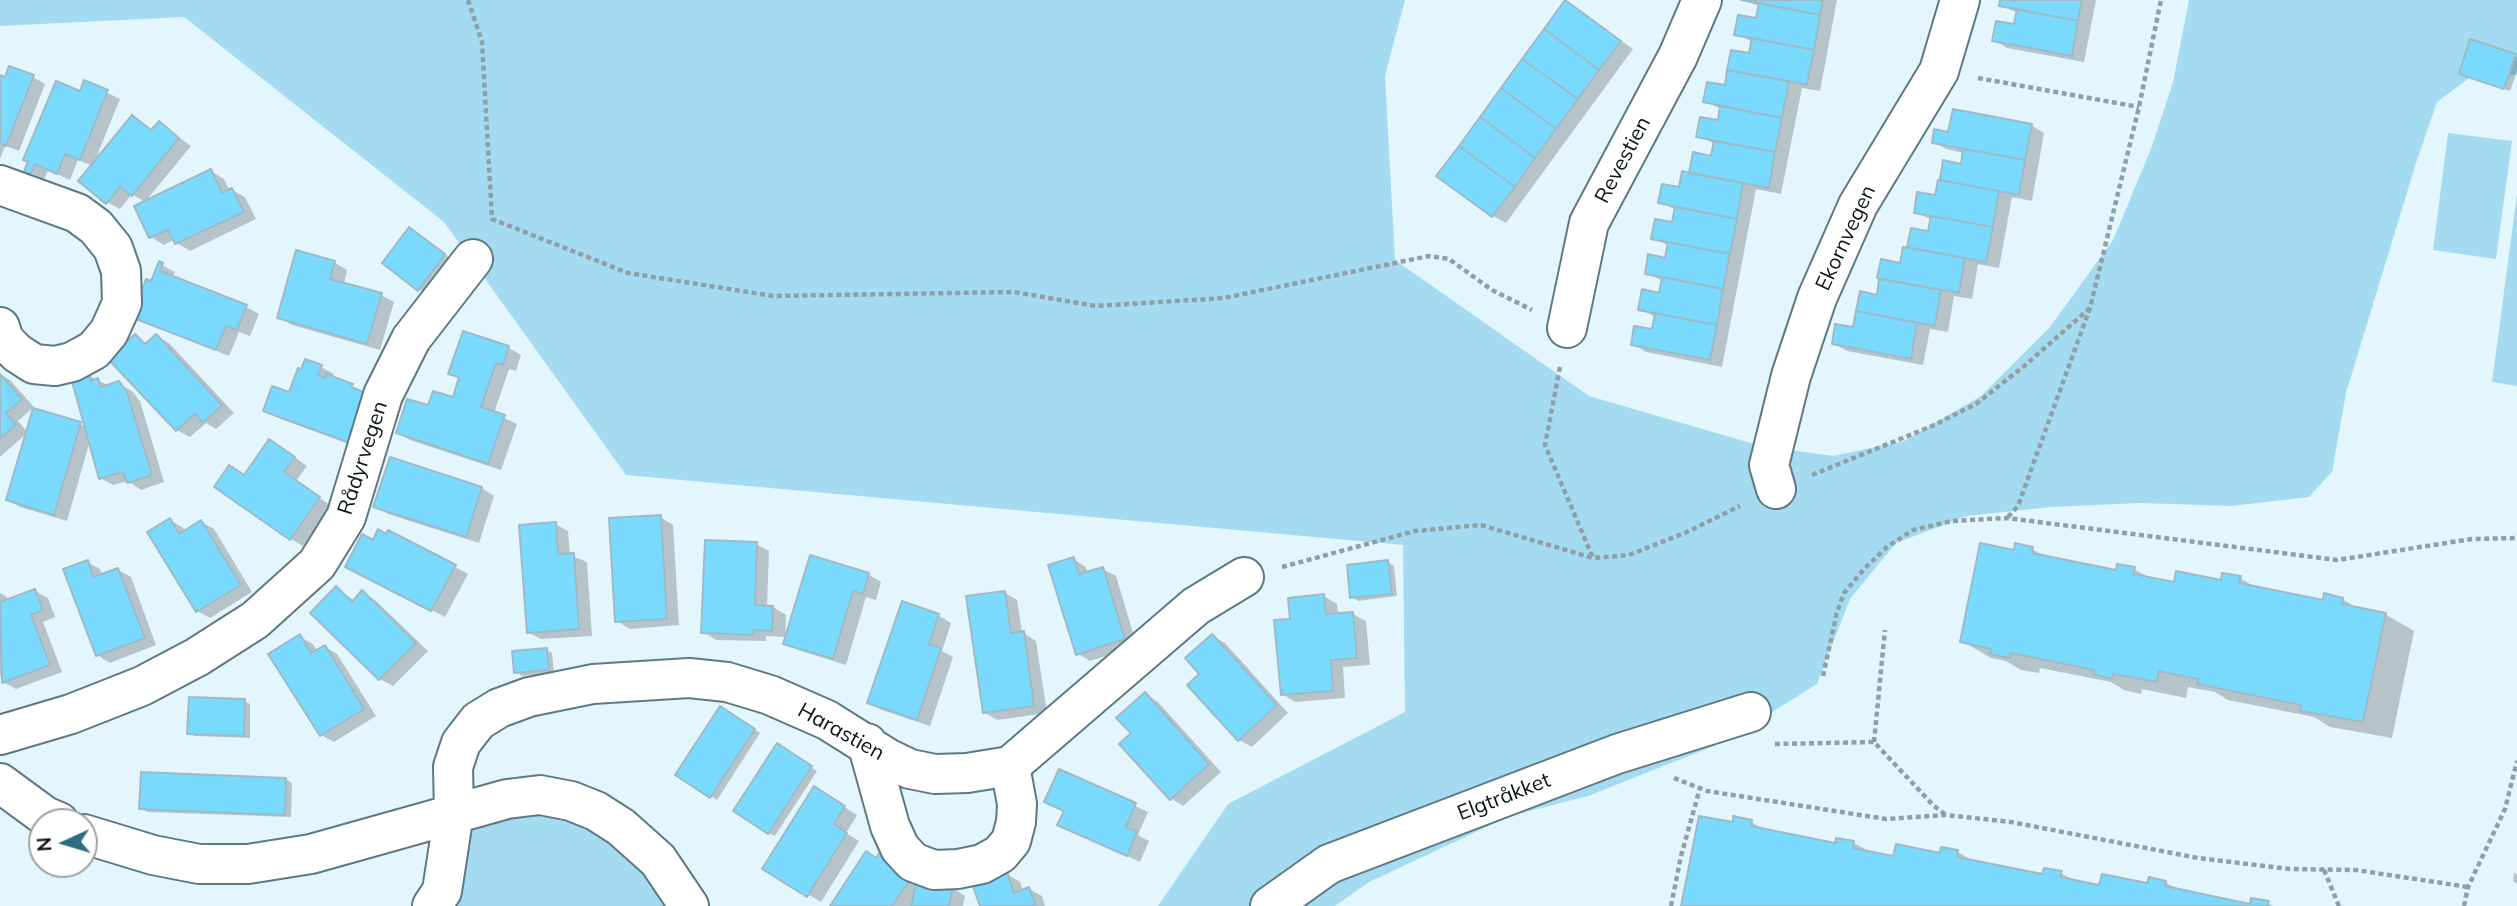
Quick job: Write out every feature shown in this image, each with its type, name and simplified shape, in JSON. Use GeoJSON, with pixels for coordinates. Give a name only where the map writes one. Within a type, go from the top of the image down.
{"type":"FeatureCollection","features":[{"type":"Feature","properties":{"kind":"street","name":"Revestien"},"geometry":{"type":"LineString","coordinates":[[1567,328],[1590,223],[1678,56],[1702,0]]}},
{"type":"Feature","properties":{"kind":"street","name":"Ekornvegen"},"geometry":{"type":"LineString","coordinates":[[1776,489],[1769,465],[1791,376],[1817,298],[1858,205],[1939,71],[1960,0]]}},
{"type":"Feature","properties":{"kind":"street"},"geometry":{"type":"LineString","coordinates":[[0,185],[77,213],[96,227],[113,248],[121,271],[122,303],[109,332],[94,350],[72,362],[55,366],[34,363],[18,353],[4,340],[0,327]]}},
{"type":"Feature","properties":{"kind":"street","name":"Rådyrvegen"},"geometry":{"type":"LineString","coordinates":[[0,735],[71,714],[142,685],[197,657],[255,620],[317,564],[346,517],[383,395],[411,339],[472,259]]}},
{"type":"Feature","properties":{"kind":"street"},"geometry":{"type":"LineString","coordinates":[[867,743],[890,826],[900,848],[913,862],[934,870],[982,864],[1000,854],[1011,841],[1017,804],[1010,766],[1195,606],[1244,577]]}},
{"type":"Feature","properties":{"kind":"street","name":"Harastien"},"geometry":{"type":"LineString","coordinates":[[454,813],[453,767],[461,743],[478,721],[499,708],[529,697],[593,684],[689,677],[727,682],[770,695],[827,720],[910,769],[935,774],[967,773],[1010,766]]}},
{"type":"Feature","properties":{"kind":"street","name":"Elgtråkket"},"geometry":{"type":"LineString","coordinates":[[1270,906],[1329,864],[1616,754],[1751,712]]}},
{"type":"Feature","properties":{"kind":"street"},"geometry":{"type":"LineString","coordinates":[[0,783],[34,808]]}},
{"type":"Feature","properties":{"kind":"street"},"geometry":{"type":"LineString","coordinates":[[98,840],[199,864],[248,864],[311,854],[507,799],[540,795],[596,811],[621,827],[658,860],[689,906]]}},
{"type":"Feature","properties":{"kind":"street"},"geometry":{"type":"LineString","coordinates":[[432,906],[442,891],[454,813]]}},
{"type":"Feature","properties":{"kind":"path"},"geometry":{"type":"LineString","coordinates":[[468,0],[482,42],[492,219],[628,273],[773,296],[1014,292],[1096,306],[1224,298],[1429,256],[1449,259],[1492,290],[1567,328],[1545,445],[1593,558]]}},
{"type":"Feature","properties":{"kind":"path"},"geometry":{"type":"LineString","coordinates":[[2007,518],[2018,506],[2090,308],[2139,107],[2161,0]]}},
{"type":"Feature","properties":{"kind":"path"},"geometry":{"type":"LineString","coordinates":[[1939,71],[2139,107]]}},
{"type":"Feature","properties":{"kind":"path"},"geometry":{"type":"LineString","coordinates":[[1244,577],[1415,531],[1481,525],[1593,558],[1629,555],[1687,532],[1776,489],[1932,426],[1976,404],[2090,308]]}},
{"type":"Feature","properties":{"kind":"path"},"geometry":{"type":"LineString","coordinates":[[1824,676],[1837,612],[1844,593],[1887,547],[1913,530],[1952,521],[2007,518],[2337,560],[2472,539],[2517,538]]}},
{"type":"Feature","properties":{"kind":"path"},"geometry":{"type":"LineString","coordinates":[[1874,742],[1885,630]]}},
{"type":"Feature","properties":{"kind":"path"},"geometry":{"type":"LineString","coordinates":[[1775,744],[1874,742],[1934,806],[1947,815]]}},
{"type":"Feature","properties":{"kind":"path"},"geometry":{"type":"LineString","coordinates":[[1616,754],[1700,788],[1886,819],[1947,815],[2011,822],[2198,858],[2290,869],[2356,870],[2468,887]]}},
{"type":"Feature","properties":{"kind":"path"},"geometry":{"type":"LineString","coordinates":[[2465,906],[2468,887],[2505,809],[2517,761]]}},
{"type":"Feature","properties":{"kind":"path"},"geometry":{"type":"LineString","coordinates":[[1671,906],[1700,788]]}},
{"type":"Feature","properties":{"kind":"path"},"geometry":{"type":"LineString","coordinates":[[2324,870],[2339,906]]}},
{"type":"Feature","properties":{"kind":"shaded area"},"geometry":{"type":"Polygon","coordinates":[[[0,0],[1405,0],[1385,76],[1395,260],[1589,396],[1761,446],[1833,456],[1904,441],[1981,396],[2050,327],[2113,240],[2151,149],[2173,82],[2189,0],[2517,0],[2517,75],[2472,76],[2437,102],[2346,393],[2332,472],[2309,497],[2231,506],[2141,503],[2051,507],[1967,516],[1896,543],[1850,599],[1817,684],[1724,742],[1588,796],[1510,816],[1369,882],[1335,906],[1158,906],[1228,804],[1405,712],[1403,545],[626,475],[444,222],[184,17],[0,26],[0,0]]]}},
{"type":"Feature","properties":{"kind":"shaded area"},"geometry":{"type":"Polygon","coordinates":[[[2448,133],[2512,141],[2496,259],[2433,250],[2448,133]]]}},
{"type":"Feature","properties":{"kind":"shaded area"},"geometry":{"type":"Polygon","coordinates":[[[2517,194],[2517,386],[2492,382],[2517,194]]]}},
{"type":"Feature","properties":{"kind":"shaded area"},"geometry":{"type":"Polygon","coordinates":[[[515,795],[628,811],[685,906],[434,906],[472,827],[515,795]]]}},
{"type":"Feature","properties":{"kind":"building"},"geometry":{"type":"Polygon","coordinates":[[[1565,0],[1621,41],[1599,70],[1544,29],[1565,0]]]}},
{"type":"Feature","properties":{"kind":"building"},"geometry":{"type":"Polygon","coordinates":[[[1741,0],[1823,0],[1820,15],[1741,0]]]}},
{"type":"Feature","properties":{"kind":"building"},"geometry":{"type":"Polygon","coordinates":[[[2000,0],[2082,0],[2078,21],[1999,6],[2000,0]]]}},
{"type":"Feature","properties":{"kind":"building"},"geometry":{"type":"Polygon","coordinates":[[[1759,3],[1820,15],[1814,50],[1734,35],[1738,15],[1756,18],[1759,3]]]}},
{"type":"Feature","properties":{"kind":"building"},"geometry":{"type":"Polygon","coordinates":[[[2017,9],[2078,21],[2072,56],[1992,41],[1996,21],[2014,24],[2017,9]]]}},
{"type":"Feature","properties":{"kind":"building"},"geometry":{"type":"Polygon","coordinates":[[[1544,29],[1599,70],[1578,99],[1522,59],[1544,29]]]}},
{"type":"Feature","properties":{"kind":"building"},"geometry":{"type":"Polygon","coordinates":[[[1752,38],[1814,50],[1807,85],[1727,70],[1731,50],[1749,53],[1752,38]]]}},
{"type":"Feature","properties":{"kind":"building"},"geometry":{"type":"Polygon","coordinates":[[[2470,39],[2516,54],[2504,89],[2459,74],[2470,39]]]}},
{"type":"Feature","properties":{"kind":"building"},"geometry":{"type":"Polygon","coordinates":[[[1522,59],[1578,99],[1556,129],[1501,88],[1522,59]]]}},
{"type":"Feature","properties":{"kind":"building"},"geometry":{"type":"Polygon","coordinates":[[[9,66],[34,75],[6,146],[0,143],[0,75],[5,77],[9,66]]]}},
{"type":"Feature","properties":{"kind":"building"},"geometry":{"type":"Polygon","coordinates":[[[1727,70],[1789,81],[1782,118],[1703,102],[1707,82],[1725,85],[1727,70]]]}},
{"type":"Feature","properties":{"kind":"building"},"geometry":{"type":"Polygon","coordinates":[[[84,80],[108,90],[80,160],[65,154],[57,174],[35,164],[31,174],[24,171],[28,162],[23,160],[56,81],[80,91],[84,80]]]}},
{"type":"Feature","properties":{"kind":"building"},"geometry":{"type":"Polygon","coordinates":[[[1501,88],[1556,129],[1535,158],[1480,117],[1501,88]]]}},
{"type":"Feature","properties":{"kind":"building"},"geometry":{"type":"Polygon","coordinates":[[[1720,106],[1782,118],[1775,152],[1696,137],[1700,117],[1718,120],[1720,106]]]}},
{"type":"Feature","properties":{"kind":"building"},"geometry":{"type":"Polygon","coordinates":[[[1953,109],[2032,124],[2025,160],[1932,143],[1934,129],[1948,132],[1953,109]]]}},
{"type":"Feature","properties":{"kind":"building"},"geometry":{"type":"Polygon","coordinates":[[[132,115],[151,130],[159,121],[179,138],[132,196],[120,187],[106,204],[78,181],[132,115]]]}},
{"type":"Feature","properties":{"kind":"building"},"geometry":{"type":"Polygon","coordinates":[[[1480,117],[1535,158],[1515,187],[1459,146],[1480,117]]]}},
{"type":"Feature","properties":{"kind":"building"},"geometry":{"type":"Polygon","coordinates":[[[1714,141],[1775,152],[1769,188],[1689,173],[1693,152],[1711,156],[1714,141]]]}},
{"type":"Feature","properties":{"kind":"building"},"geometry":{"type":"Polygon","coordinates":[[[1459,146],[1515,187],[1492,217],[1436,176],[1459,146]]]}},
{"type":"Feature","properties":{"kind":"building"},"geometry":{"type":"Polygon","coordinates":[[[1963,149],[2025,160],[2019,195],[1940,180],[1943,160],[1961,164],[1963,149]]]}},
{"type":"Feature","properties":{"kind":"building"},"geometry":{"type":"Polygon","coordinates":[[[211,169],[222,193],[232,188],[244,212],[175,244],[168,230],[149,238],[134,206],[211,169]]]}},
{"type":"Feature","properties":{"kind":"building"},"geometry":{"type":"Polygon","coordinates":[[[1682,171],[1743,183],[1737,219],[1658,203],[1662,184],[1679,187],[1682,171]]]}},
{"type":"Feature","properties":{"kind":"building"},"geometry":{"type":"Polygon","coordinates":[[[1938,180],[1999,191],[1993,227],[1914,213],[1917,192],[1935,195],[1938,180]]]}},
{"type":"Feature","properties":{"kind":"building"},"geometry":{"type":"Polygon","coordinates":[[[1675,207],[1737,219],[1730,254],[1651,239],[1655,219],[1672,222],[1675,207]]]}},
{"type":"Feature","properties":{"kind":"building"},"geometry":{"type":"Polygon","coordinates":[[[1931,216],[1993,227],[1986,262],[1907,247],[1911,228],[1928,231],[1931,216]]]}},
{"type":"Feature","properties":{"kind":"building"},"geometry":{"type":"Polygon","coordinates":[[[409,227],[445,254],[418,291],[382,263],[409,227]]]}},
{"type":"Feature","properties":{"kind":"building"},"geometry":{"type":"Polygon","coordinates":[[[1668,242],[1730,254],[1723,289],[1645,274],[1648,254],[1665,258],[1668,242]]]}},
{"type":"Feature","properties":{"kind":"building"},"geometry":{"type":"Polygon","coordinates":[[[1903,247],[1965,258],[1959,293],[1877,278],[1881,259],[1900,263],[1903,247]]]}},
{"type":"Feature","properties":{"kind":"building"},"geometry":{"type":"Polygon","coordinates":[[[296,250],[335,261],[330,279],[382,293],[367,344],[277,318],[296,250]]]}},
{"type":"Feature","properties":{"kind":"building"},"geometry":{"type":"Polygon","coordinates":[[[159,261],[163,263],[160,271],[247,305],[237,330],[226,326],[216,350],[136,319],[141,307],[136,305],[146,279],[151,281],[159,261]]]}},
{"type":"Feature","properties":{"kind":"building"},"geometry":{"type":"Polygon","coordinates":[[[1662,277],[1723,289],[1717,325],[1638,310],[1642,289],[1659,293],[1662,277]]]}},
{"type":"Feature","properties":{"kind":"building"},"geometry":{"type":"Polygon","coordinates":[[[1879,279],[1941,290],[1935,326],[1856,311],[1860,291],[1877,295],[1879,279]]]}},
{"type":"Feature","properties":{"kind":"building"},"geometry":{"type":"Polygon","coordinates":[[[1856,311],[1917,323],[1911,359],[1832,344],[1835,324],[1853,327],[1856,311]]]}},
{"type":"Feature","properties":{"kind":"building"},"geometry":{"type":"Polygon","coordinates":[[[1655,313],[1717,325],[1710,360],[1631,345],[1634,326],[1652,329],[1655,313]]]}},
{"type":"Feature","properties":{"kind":"building"},"geometry":{"type":"Polygon","coordinates":[[[463,331],[509,346],[503,365],[496,363],[481,407],[505,415],[488,464],[396,433],[407,399],[428,405],[433,391],[453,397],[459,377],[448,374],[463,331]]]}},
{"type":"Feature","properties":{"kind":"building"},"geometry":{"type":"Polygon","coordinates":[[[135,334],[145,344],[156,334],[222,405],[203,423],[195,414],[176,431],[108,359],[135,334]]]}},
{"type":"Feature","properties":{"kind":"building"},"geometry":{"type":"Polygon","coordinates":[[[305,359],[322,365],[318,375],[325,378],[326,374],[353,384],[351,387],[369,394],[350,443],[263,411],[272,386],[289,392],[298,368],[301,369],[305,359]]]}},
{"type":"Feature","properties":{"kind":"building"},"geometry":{"type":"Polygon","coordinates":[[[89,373],[91,381],[98,378],[101,387],[119,381],[127,392],[152,475],[127,483],[123,472],[99,479],[71,378],[89,373]]]}},
{"type":"Feature","properties":{"kind":"building"},"geometry":{"type":"Polygon","coordinates":[[[0,374],[22,399],[6,413],[16,425],[0,439],[0,374]]]}},
{"type":"Feature","properties":{"kind":"building"},"geometry":{"type":"Polygon","coordinates":[[[33,408],[81,422],[54,515],[6,500],[33,408]]]}},
{"type":"Feature","properties":{"kind":"building"},"geometry":{"type":"Polygon","coordinates":[[[269,439],[295,457],[284,472],[320,497],[290,540],[214,487],[229,465],[244,475],[269,439]]]}},
{"type":"Feature","properties":{"kind":"building"},"geometry":{"type":"Polygon","coordinates":[[[390,457],[482,487],[466,537],[373,507],[390,457]]]}},
{"type":"Feature","properties":{"kind":"building"},"geometry":{"type":"Polygon","coordinates":[[[661,515],[667,619],[615,622],[609,518],[661,515]]]}},
{"type":"Feature","properties":{"kind":"building"},"geometry":{"type":"Polygon","coordinates":[[[170,518],[179,534],[201,520],[241,585],[196,612],[147,532],[170,518]]]}},
{"type":"Feature","properties":{"kind":"building"},"geometry":{"type":"Polygon","coordinates":[[[556,522],[558,554],[574,553],[579,629],[527,633],[519,525],[556,522]]]}},
{"type":"Feature","properties":{"kind":"building"},"geometry":{"type":"Polygon","coordinates":[[[378,529],[386,534],[388,530],[456,565],[431,611],[345,567],[362,534],[373,540],[378,529]]]}},
{"type":"Feature","properties":{"kind":"building"},"geometry":{"type":"Polygon","coordinates":[[[705,540],[757,542],[755,605],[773,606],[772,631],[754,630],[753,635],[701,633],[705,540]]]}},
{"type":"Feature","properties":{"kind":"building"},"geometry":{"type":"Polygon","coordinates":[[[1980,543],[2014,550],[2015,543],[2033,547],[2032,553],[2116,570],[2117,564],[2135,567],[2133,574],[2174,582],[2176,571],[2221,580],[2222,573],[2241,576],[2239,583],[2323,600],[2324,593],[2343,598],[2342,604],[2386,613],[2363,722],[2300,711],[2301,705],[2197,684],[2198,679],[2159,671],[2157,682],[2113,674],[2112,679],[2093,674],[2094,670],[2011,653],[2010,658],[1990,654],[1991,649],[1960,642],[1980,543]]]}},
{"type":"Feature","properties":{"kind":"building"},"geometry":{"type":"Polygon","coordinates":[[[810,555],[869,573],[863,594],[853,591],[833,659],[783,644],[810,555]]]}},
{"type":"Feature","properties":{"kind":"building"},"geometry":{"type":"Polygon","coordinates":[[[1074,557],[1079,574],[1103,567],[1125,639],[1076,655],[1048,565],[1074,557]]]}},
{"type":"Feature","properties":{"kind":"building"},"geometry":{"type":"Polygon","coordinates":[[[88,560],[93,577],[118,568],[145,638],[96,656],[63,569],[88,560]]]}},
{"type":"Feature","properties":{"kind":"building"},"geometry":{"type":"Polygon","coordinates":[[[1388,560],[1392,594],[1350,598],[1347,565],[1388,560]]]}},
{"type":"Feature","properties":{"kind":"building"},"geometry":{"type":"Polygon","coordinates":[[[336,586],[352,602],[362,590],[416,643],[379,680],[310,613],[336,586]]]}},
{"type":"Feature","properties":{"kind":"building"},"geometry":{"type":"Polygon","coordinates":[[[35,589],[43,610],[31,615],[50,665],[2,683],[0,602],[35,589]]]}},
{"type":"Feature","properties":{"kind":"building"},"geometry":{"type":"Polygon","coordinates":[[[1005,591],[1011,633],[1024,631],[1034,706],[983,713],[966,596],[1005,591]]]}},
{"type":"Feature","properties":{"kind":"building"},"geometry":{"type":"Polygon","coordinates":[[[1324,594],[1326,614],[1353,612],[1357,658],[1331,660],[1333,691],[1281,695],[1274,620],[1290,619],[1288,598],[1324,594]]]}},
{"type":"Feature","properties":{"kind":"building"},"geometry":{"type":"Polygon","coordinates":[[[902,601],[939,614],[929,644],[941,648],[917,720],[867,703],[902,601]]]}},
{"type":"Feature","properties":{"kind":"building"},"geometry":{"type":"Polygon","coordinates":[[[300,634],[311,653],[325,645],[364,709],[320,736],[268,654],[300,634]]]}},
{"type":"Feature","properties":{"kind":"building"},"geometry":{"type":"Polygon","coordinates":[[[1212,634],[1277,705],[1238,741],[1187,685],[1199,674],[1185,658],[1212,634]]]}},
{"type":"Feature","properties":{"kind":"building"},"geometry":{"type":"Polygon","coordinates":[[[547,648],[549,670],[514,673],[512,651],[547,648]]]}},
{"type":"Feature","properties":{"kind":"building"},"geometry":{"type":"Polygon","coordinates":[[[1145,692],[1209,764],[1170,800],[1119,744],[1131,733],[1116,718],[1145,692]]]}},
{"type":"Feature","properties":{"kind":"building"},"geometry":{"type":"Polygon","coordinates":[[[189,697],[245,699],[244,736],[187,734],[189,697]]]}},
{"type":"Feature","properties":{"kind":"building"},"geometry":{"type":"Polygon","coordinates":[[[720,706],[755,729],[710,798],[675,775],[720,706]]]}},
{"type":"Feature","properties":{"kind":"building"},"geometry":{"type":"Polygon","coordinates":[[[777,743],[812,766],[768,834],[733,811],[777,743]]]}},
{"type":"Feature","properties":{"kind":"building"},"geometry":{"type":"Polygon","coordinates":[[[1059,769],[1136,803],[1126,827],[1137,832],[1127,856],[1057,825],[1064,811],[1044,802],[1059,769]]]}},
{"type":"Feature","properties":{"kind":"building"},"geometry":{"type":"Polygon","coordinates":[[[141,772],[286,778],[285,815],[139,809],[141,772]]]}},
{"type":"Feature","properties":{"kind":"building"},"geometry":{"type":"Polygon","coordinates":[[[814,786],[845,806],[834,824],[847,833],[807,897],[762,869],[814,786]]]}},
{"type":"Feature","properties":{"kind":"building"},"geometry":{"type":"Polygon","coordinates":[[[1699,816],[1733,822],[1733,816],[1752,820],[1751,826],[1835,843],[1836,838],[1854,841],[1853,848],[1893,856],[1896,844],[1940,853],[1941,847],[1958,850],[1957,857],[2042,874],[2044,868],[2062,871],[2060,877],[2099,885],[2102,874],[2147,883],[2149,877],[2166,881],[2165,886],[2250,904],[2251,898],[2269,901],[2267,906],[1681,906],[1699,816]]]}},
{"type":"Feature","properties":{"kind":"building"},"geometry":{"type":"Polygon","coordinates":[[[866,851],[876,858],[880,852],[894,861],[890,867],[910,880],[892,906],[830,906],[866,851]]]}},
{"type":"Feature","properties":{"kind":"building"},"geometry":{"type":"Polygon","coordinates":[[[1007,872],[1014,893],[1029,887],[1036,906],[980,906],[972,884],[1007,872]]]}},
{"type":"Feature","properties":{"kind":"building"},"geometry":{"type":"Polygon","coordinates":[[[917,879],[953,887],[949,906],[911,906],[917,879]]]}}]}
